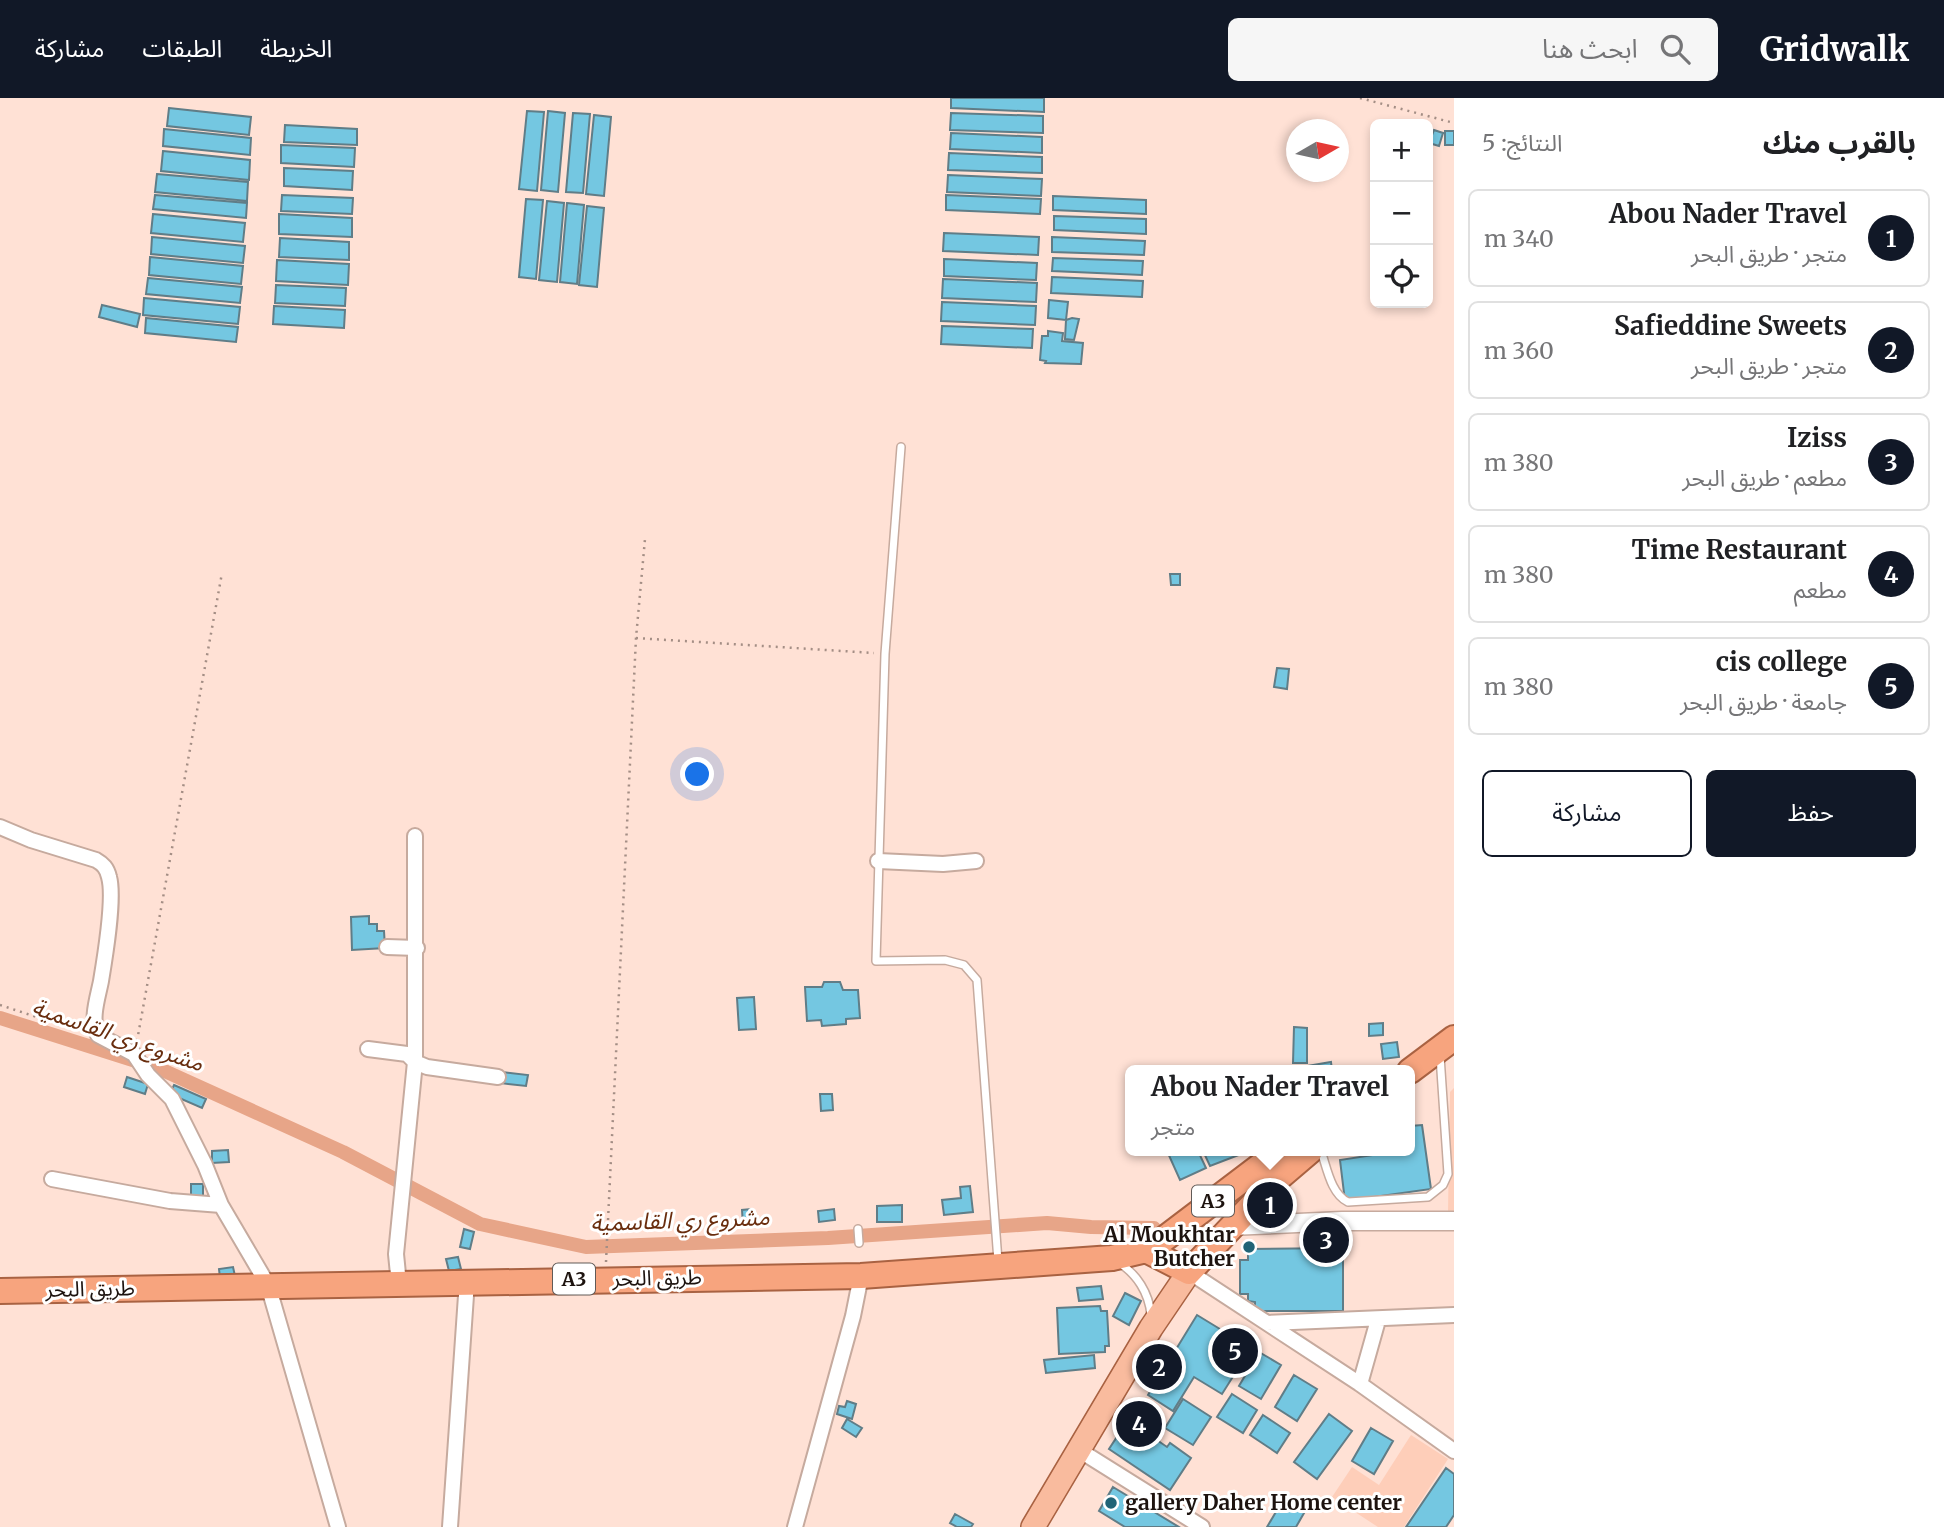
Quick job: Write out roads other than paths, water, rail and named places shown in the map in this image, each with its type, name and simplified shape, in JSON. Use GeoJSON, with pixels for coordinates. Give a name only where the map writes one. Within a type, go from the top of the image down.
{"type":"FeatureCollection","features":[{"type":"Feature","properties":{"kind":"highway"},"geometry":{"type":"LineString","coordinates":[[1415,1067],[1447,1044]]}},
{"type":"Feature","properties":{"kind":"highway","name":"طريق البحر"},"geometry":{"type":"LineString","coordinates":[[0,1291],[861,1276],[1111,1258],[1146,1250],[1273,1156]]}},
{"type":"Feature","properties":{"kind":"highway","name":"A3"},"geometry":{"type":"LineString","coordinates":[[1189,1272],[1230,1226],[1304,1156]]}},
{"type":"Feature","properties":{"kind":"highway"},"geometry":{"type":"LineString","coordinates":[[1146,1250],[1189,1272]]}},
{"type":"Feature","properties":{"kind":"main road"},"geometry":{"type":"LineString","coordinates":[[1033,1527],[1151,1328],[1189,1272]]}},
{"type":"Feature","properties":{"kind":"street"},"geometry":{"type":"LineString","coordinates":[[0,827],[31,840],[96,860],[107,871],[111,894],[95,1030],[98,1035],[134,1054],[176,1106],[221,1205],[268,1285],[338,1527]]}},
{"type":"Feature","properties":{"kind":"street"},"geometry":{"type":"LineString","coordinates":[[399,1284],[396,1254],[415,1062],[415,836]]}},
{"type":"Feature","properties":{"kind":"street"},"geometry":{"type":"LineString","coordinates":[[878,861],[943,864],[976,861]]}},
{"type":"Feature","properties":{"kind":"street"},"geometry":{"type":"LineString","coordinates":[[387,947],[417,948]]}},
{"type":"Feature","properties":{"kind":"street"},"geometry":{"type":"LineString","coordinates":[[368,1049],[407,1054],[415,1062],[427,1067],[498,1077]]}},
{"type":"Feature","properties":{"kind":"street"},"geometry":{"type":"LineString","coordinates":[[52,1179],[170,1201],[221,1205]]}},
{"type":"Feature","properties":{"kind":"street"},"geometry":{"type":"LineString","coordinates":[[1230,1226],[1342,1221],[1454,1222]]}},
{"type":"Feature","properties":{"kind":"street"},"geometry":{"type":"LineString","coordinates":[[1189,1272],[1360,1384],[1454,1451]]}},
{"type":"Feature","properties":{"kind":"street"},"geometry":{"type":"LineString","coordinates":[[795,1527],[853,1316],[861,1276]]}},
{"type":"Feature","properties":{"kind":"street"},"geometry":{"type":"LineString","coordinates":[[450,1527],[467,1281]]}},
{"type":"Feature","properties":{"kind":"street"},"geometry":{"type":"LineString","coordinates":[[1267,1323],[1454,1315]]}},
{"type":"Feature","properties":{"kind":"street"},"geometry":{"type":"LineString","coordinates":[[1360,1384],[1378,1320]]}},
{"type":"Feature","properties":{"kind":"street"},"geometry":{"type":"LineString","coordinates":[[1079,1450],[1202,1527]]}},
{"type":"Feature","properties":{"kind":"lane"},"geometry":{"type":"LineString","coordinates":[[901,447],[885,654],[876,961],[945,960],[964,965],[976,980],[998,1266]]}},
{"type":"Feature","properties":{"kind":"lane"},"geometry":{"type":"LineString","coordinates":[[1323,1156],[1336,1193],[1348,1202],[1428,1197],[1438,1191],[1448,1174],[1447,1044]]}},
{"type":"Feature","properties":{"kind":"lane"},"geometry":{"type":"LineString","coordinates":[[858,1229],[859,1243]]}},
{"type":"Feature","properties":{"kind":"lane"},"geometry":{"type":"LineString","coordinates":[[1111,1258],[1126,1267],[1138,1279],[1147,1294],[1151,1328]]}},
{"type":"Feature","properties":{"kind":"waterway","name":"مشروع ري القاسمية"},"geometry":{"type":"LineString","coordinates":[[0,1018],[158,1068],[343,1152],[480,1224],[586,1247],[828,1238],[1047,1223],[1154,1228]]}},
{"type":"Feature","properties":{"kind":"place","name":"Abou Nader Travel"},"geometry":{"type":"Point","coordinates":[1270,1205]}},
{"type":"Feature","properties":{"kind":"place","name":"Iziss"},"geometry":{"type":"Point","coordinates":[1326,1240]}},
{"type":"Feature","properties":{"kind":"place","name":"Al Moukhtar Butcher"},"geometry":{"type":"Point","coordinates":[1249,1247]}},
{"type":"Feature","properties":{"kind":"place","name":"cis college"},"geometry":{"type":"Point","coordinates":[1235,1351]}},
{"type":"Feature","properties":{"kind":"place","name":"Safieddine Sweets"},"geometry":{"type":"Point","coordinates":[1159,1367]}},
{"type":"Feature","properties":{"kind":"place","name":"Time Restaurant"},"geometry":{"type":"Point","coordinates":[1139,1424]}},
{"type":"Feature","properties":{"kind":"place","name":"gallery Daher Home center"},"geometry":{"type":"Point","coordinates":[1111,1503]}}]}
